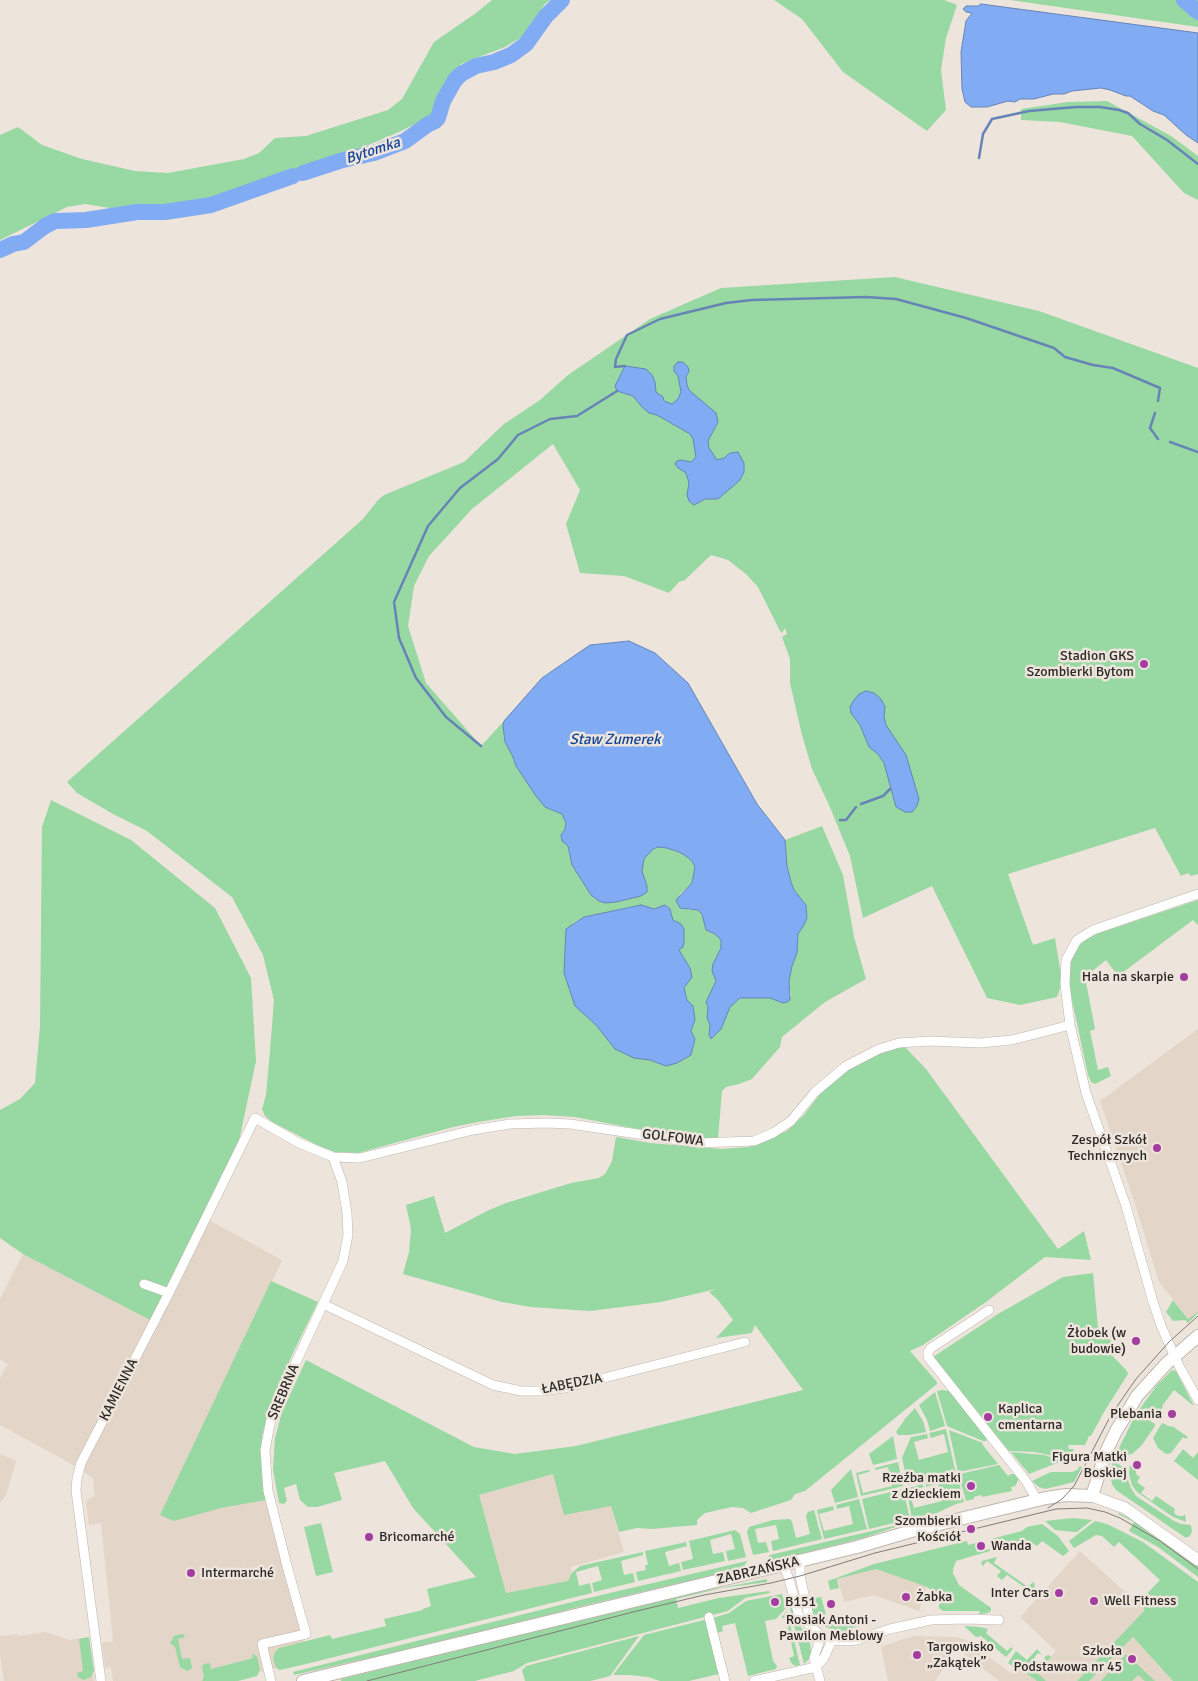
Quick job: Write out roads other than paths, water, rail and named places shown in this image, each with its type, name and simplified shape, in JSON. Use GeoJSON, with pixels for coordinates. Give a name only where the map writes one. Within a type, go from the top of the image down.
{"type":"FeatureCollection","features":[{"type":"Feature","properties":{"kind":"main road"},"geometry":{"type":"LineString","coordinates":[[1092,1496],[1106,1452],[1121,1421],[1150,1381],[1175,1355],[1198,1336]]}},
{"type":"Feature","properties":{"kind":"main road","name":"ZABRZAŃSKA"},"geometry":{"type":"LineString","coordinates":[[303,1681],[862,1546],[915,1530],[1037,1500],[1066,1495],[1092,1496]]}},
{"type":"Feature","properties":{"kind":"street"},"geometry":{"type":"LineString","coordinates":[[1198,894],[1094,930],[1077,940],[1066,960],[1065,984],[1070,1025],[1086,1093],[1126,1206],[1162,1328],[1198,1400]]}},
{"type":"Feature","properties":{"kind":"street","name":"GOLFOWA"},"geometry":{"type":"LineString","coordinates":[[254,1118],[300,1143],[334,1157],[360,1158],[473,1130],[519,1124],[570,1124],[699,1143],[754,1141],[773,1133],[790,1122],[815,1092],[846,1066],[879,1049],[899,1043],[980,1044],[1012,1040],[1070,1025]]}},
{"type":"Feature","properties":{"kind":"street","name":"KAMIENNA"},"geometry":{"type":"LineString","coordinates":[[101,1681],[76,1491],[81,1463],[169,1293],[254,1118]]}},
{"type":"Feature","properties":{"kind":"street","name":"SREBRNA"},"geometry":{"type":"LineString","coordinates":[[271,1681],[262,1644],[306,1634],[268,1491],[265,1450],[272,1414],[343,1261],[348,1235],[342,1182],[334,1157]]}},
{"type":"Feature","properties":{"kind":"street"},"geometry":{"type":"LineString","coordinates":[[144,1284],[169,1293]]}},
{"type":"Feature","properties":{"kind":"street","name":"ŁABĘDZIA"},"geometry":{"type":"LineString","coordinates":[[324,1304],[493,1385],[521,1391],[565,1388],[745,1342]]}},
{"type":"Feature","properties":{"kind":"street"},"geometry":{"type":"LineString","coordinates":[[989,1310],[931,1348],[928,1352],[928,1357],[1030,1486],[1037,1500]]}},
{"type":"Feature","properties":{"kind":"street","name":"ZABRZAŃSKA"},"geometry":{"type":"LineString","coordinates":[[1092,1496],[1125,1508],[1198,1560]]}},
{"type":"Feature","properties":{"kind":"street"},"geometry":{"type":"LineString","coordinates":[[800,1561],[800,1576],[809,1624]]}},
{"type":"Feature","properties":{"kind":"street"},"geometry":{"type":"LineString","coordinates":[[783,1565],[789,1579],[799,1616],[821,1636],[832,1640],[848,1642],[890,1629],[931,1620],[999,1620]]}},
{"type":"Feature","properties":{"kind":"street"},"geometry":{"type":"LineString","coordinates":[[709,1617],[725,1681]]}},
{"type":"Feature","properties":{"kind":"street"},"geometry":{"type":"LineString","coordinates":[[820,1681],[814,1658],[821,1636]]}},
{"type":"Feature","properties":{"kind":"street"},"geometry":{"type":"LineString","coordinates":[[754,1681],[816,1667],[824,1658],[832,1640]]}},
{"type":"Feature","properties":{"kind":"water"},"geometry":{"type":"Polygon","coordinates":[[[981,4],[1198,33],[1198,143],[1164,115],[1153,111],[1130,96],[1101,88],[1053,94],[1034,99],[1020,99],[1015,102],[1008,101],[987,107],[971,107],[965,102],[962,89],[961,52],[966,21],[972,13],[966,12],[963,9],[966,6],[978,6],[981,4]]]}},
{"type":"Feature","properties":{"kind":"water"},"geometry":{"type":"Polygon","coordinates":[[[678,362],[683,362],[688,367],[689,372],[686,376],[689,390],[716,413],[718,422],[708,441],[709,448],[717,460],[724,458],[730,453],[738,452],[744,463],[744,472],[740,480],[718,499],[705,499],[694,505],[689,501],[687,495],[689,483],[687,476],[675,464],[681,460],[691,462],[696,457],[693,439],[690,434],[657,415],[649,413],[633,396],[617,391],[615,386],[625,366],[646,369],[652,375],[656,392],[663,397],[664,401],[672,404],[678,399],[681,392],[678,376],[674,371],[674,366],[678,362]]]}},
{"type":"Feature","properties":{"kind":"water","name":"Staw Zumerek"},"geometry":{"type":"Polygon","coordinates":[[[629,641],[655,653],[688,683],[757,804],[785,840],[787,866],[791,882],[794,890],[806,905],[807,918],[798,934],[797,953],[789,981],[790,1000],[783,1003],[770,998],[740,998],[730,1007],[721,1029],[711,1039],[706,1002],[716,981],[712,971],[713,964],[721,948],[721,940],[715,934],[706,930],[702,914],[698,910],[680,908],[676,900],[692,883],[695,867],[692,861],[679,852],[657,847],[644,859],[642,871],[647,892],[641,896],[616,902],[605,903],[599,901],[591,895],[572,865],[568,846],[562,841],[561,835],[566,823],[562,814],[545,807],[536,796],[516,766],[505,742],[504,721],[542,678],[590,645],[629,641]]]}},
{"type":"Feature","properties":{"kind":"water"},"geometry":{"type":"Polygon","coordinates":[[[866,691],[874,693],[881,699],[885,707],[886,725],[906,755],[919,799],[917,806],[912,812],[905,812],[896,807],[884,763],[878,754],[869,747],[860,725],[851,713],[850,707],[854,700],[859,694],[866,691]]]}},
{"type":"Feature","properties":{"kind":"water"},"geometry":{"type":"Polygon","coordinates":[[[641,905],[654,909],[665,905],[670,909],[673,920],[681,924],[684,929],[684,942],[683,947],[679,950],[690,968],[692,977],[684,988],[687,1000],[693,1006],[695,1020],[691,1031],[695,1039],[691,1055],[677,1063],[666,1066],[650,1060],[634,1058],[615,1049],[596,1025],[575,1006],[564,973],[566,929],[584,917],[641,905]]]}},
{"type":"Feature","properties":{"kind":"waterway","name":"Bytomka"},"geometry":{"type":"LineString","coordinates":[[303,173],[343,160],[374,153],[405,141],[435,121],[438,118],[443,101],[455,80],[461,74],[476,66],[494,62],[511,55],[526,44],[546,16],[562,0]]}},
{"type":"Feature","properties":{"kind":"waterway","name":"Bytomka"},"geometry":{"type":"LineString","coordinates":[[1184,0],[1198,12]]}},
{"type":"Feature","properties":{"kind":"waterway"},"geometry":{"type":"LineString","coordinates":[[979,158],[983,134],[992,119],[1029,111],[1100,107],[1128,113],[1140,124],[1167,140],[1198,164]]}},
{"type":"Feature","properties":{"kind":"waterway","name":"Bytomka"},"geometry":{"type":"LineString","coordinates":[[0,250],[13,244],[24,242],[55,221],[86,220],[137,212],[165,212],[211,205],[293,176]]}},
{"type":"Feature","properties":{"kind":"waterway"},"geometry":{"type":"LineString","coordinates":[[625,366],[615,367],[616,359],[627,335],[660,319],[726,303],[752,300],[866,297],[896,299],[966,318],[1054,348],[1065,357],[1093,365],[1113,368],[1160,388],[1158,401]]}},
{"type":"Feature","properties":{"kind":"waterway"},"geometry":{"type":"LineString","coordinates":[[481,746],[446,717],[416,678],[399,638],[394,602],[428,526],[460,488],[498,459],[518,435],[550,419],[577,416],[617,391]]}},
{"type":"Feature","properties":{"kind":"waterway"},"geometry":{"type":"LineString","coordinates":[[1155,413],[1150,428],[1158,439]]}},
{"type":"Feature","properties":{"kind":"waterway"},"geometry":{"type":"LineString","coordinates":[[1170,442],[1198,452]]}},
{"type":"Feature","properties":{"kind":"waterway"},"geometry":{"type":"LineString","coordinates":[[861,804],[883,796],[890,789]]}},
{"type":"Feature","properties":{"kind":"waterway"},"geometry":{"type":"LineString","coordinates":[[840,820],[846,820],[856,807]]}},
{"type":"Feature","properties":{"kind":"tram line"},"geometry":{"type":"LineString","coordinates":[[1048,1508],[1062,1499],[1074,1486],[1111,1415],[1136,1379],[1169,1342],[1198,1316]]}},
{"type":"Feature","properties":{"kind":"tram line"},"geometry":{"type":"LineString","coordinates":[[367,1681],[633,1612],[704,1595],[800,1576],[875,1553],[1056,1509],[1087,1508],[1120,1518],[1160,1541],[1198,1569]]}},
{"type":"Feature","properties":{"kind":"place","name":"Stadion GKS Szombierki Bytom"},"geometry":{"type":"Point","coordinates":[1144,664]}},
{"type":"Feature","properties":{"kind":"place","name":"Hala na skarpie"},"geometry":{"type":"Point","coordinates":[1184,977]}},
{"type":"Feature","properties":{"kind":"place","name":"Zespół Szkół Technicznych"},"geometry":{"type":"Point","coordinates":[1157,1148]}},
{"type":"Feature","properties":{"kind":"place","name":"Żłobek (w budowie)"},"geometry":{"type":"Point","coordinates":[1136,1341]}},
{"type":"Feature","properties":{"kind":"place","name":"Plebania"},"geometry":{"type":"Point","coordinates":[1172,1414]}},
{"type":"Feature","properties":{"kind":"place","name":"Kaplica cmentarna"},"geometry":{"type":"Point","coordinates":[988,1417]}},
{"type":"Feature","properties":{"kind":"place","name":"Figura Matki Boskiej"},"geometry":{"type":"Point","coordinates":[1137,1465]}},
{"type":"Feature","properties":{"kind":"place","name":"Rzeźba matki z dzieckiem"},"geometry":{"type":"Point","coordinates":[971,1486]}},
{"type":"Feature","properties":{"kind":"place","name":"Szombierki Kościół"},"geometry":{"type":"Point","coordinates":[971,1529]}},
{"type":"Feature","properties":{"kind":"place","name":"Bricomarché"},"geometry":{"type":"Point","coordinates":[369,1537]}},
{"type":"Feature","properties":{"kind":"place","name":"Wanda"},"geometry":{"type":"Point","coordinates":[981,1546]}},
{"type":"Feature","properties":{"kind":"place","name":"Intermarché"},"geometry":{"type":"Point","coordinates":[191,1573]}},
{"type":"Feature","properties":{"kind":"place","name":"Inter Cars"},"geometry":{"type":"Point","coordinates":[1059,1593]}},
{"type":"Feature","properties":{"kind":"place","name":"Żabka"},"geometry":{"type":"Point","coordinates":[906,1597]}},
{"type":"Feature","properties":{"kind":"place","name":"Well Fitness"},"geometry":{"type":"Point","coordinates":[1094,1601]}},
{"type":"Feature","properties":{"kind":"place","name":"B151"},"geometry":{"type":"Point","coordinates":[775,1602]}},
{"type":"Feature","properties":{"kind":"place","name":"Rosiak Antoni - Pawilon Meblowy"},"geometry":{"type":"Point","coordinates":[831,1604]}},
{"type":"Feature","properties":{"kind":"place","name":"Targowisko „Zakątek”"},"geometry":{"type":"Point","coordinates":[917,1655]}},
{"type":"Feature","properties":{"kind":"place","name":"Szkoła Podstawowa nr 45"},"geometry":{"type":"Point","coordinates":[1132,1659]}}]}
